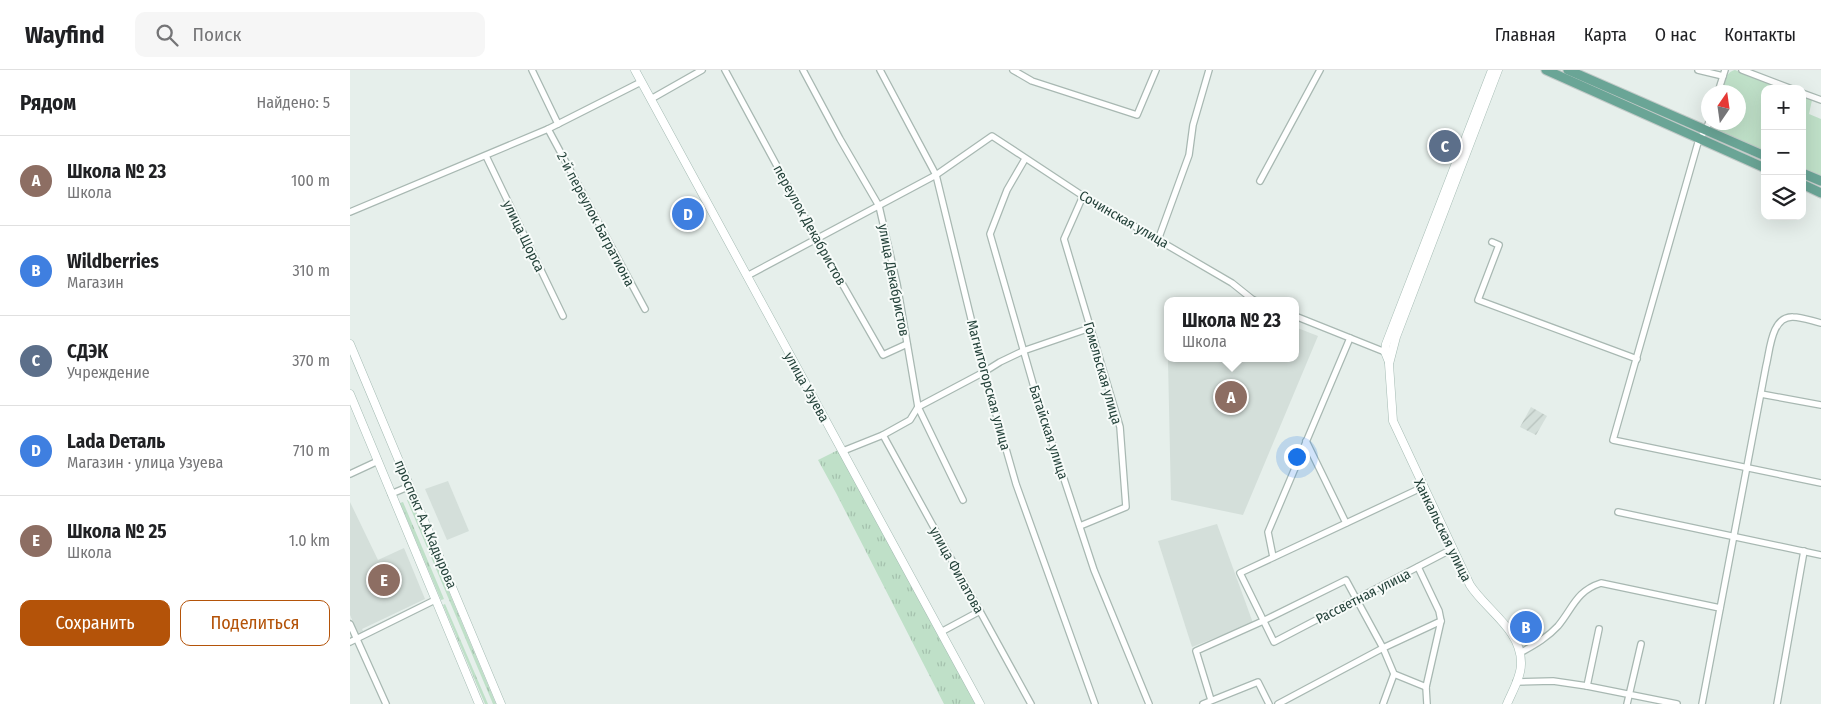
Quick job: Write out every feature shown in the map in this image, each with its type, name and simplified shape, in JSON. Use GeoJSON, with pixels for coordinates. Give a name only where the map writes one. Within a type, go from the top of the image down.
{"type":"FeatureCollection","features":[{"type":"Feature","properties":{"kind":"main road"},"geometry":{"type":"LineString","coordinates":[[1546,70],[1761,166]]}},
{"type":"Feature","properties":{"kind":"main road"},"geometry":{"type":"LineString","coordinates":[[1568,70],[1701,123]]}},
{"type":"Feature","properties":{"kind":"main road"},"geometry":{"type":"LineString","coordinates":[[1716,130],[1761,154]]}},
{"type":"Feature","properties":{"kind":"main road"},"geometry":{"type":"LineString","coordinates":[[1806,175],[1821,181]]}},
{"type":"Feature","properties":{"kind":"main road"},"geometry":{"type":"LineString","coordinates":[[1806,186],[1821,193]]}},
{"type":"Feature","properties":{"kind":"street"},"geometry":{"type":"LineString","coordinates":[[532,70],[558,124]]}},
{"type":"Feature","properties":{"kind":"street","name":"улица Узуева"},"geometry":{"type":"LineString","coordinates":[[635,70],[761,305],[843,451],[980,704]]}},
{"type":"Feature","properties":{"kind":"street"},"geometry":{"type":"LineString","coordinates":[[651,99],[702,70]]}},
{"type":"Feature","properties":{"kind":"street","name":"переулок Декабристов"},"geometry":{"type":"LineString","coordinates":[[725,70],[816,238],[883,355],[907,344]]}},
{"type":"Feature","properties":{"kind":"street","name":"улица Декабристов"},"geometry":{"type":"LineString","coordinates":[[803,70],[879,206],[897,284],[918,407],[963,500]]}},
{"type":"Feature","properties":{"kind":"street","name":"Магнитогорская улица"},"geometry":{"type":"LineString","coordinates":[[880,70],[936,174],[984,372],[1016,484],[1095,704]]}},
{"type":"Feature","properties":{"kind":"street"},"geometry":{"type":"LineString","coordinates":[[1014,70],[1032,81],[1137,115],[1156,70]]}},
{"type":"Feature","properties":{"kind":"street"},"geometry":{"type":"LineString","coordinates":[[1158,240],[1190,155],[1192,125],[1209,70]]}},
{"type":"Feature","properties":{"kind":"street"},"geometry":{"type":"LineString","coordinates":[[1260,180],[1320,70]]}},
{"type":"Feature","properties":{"kind":"street"},"geometry":{"type":"LineString","coordinates":[[1299,318],[1385,352],[1386,344],[1492,70]]}},
{"type":"Feature","properties":{"kind":"street","name":"Ханкальская улица"},"geometry":{"type":"LineString","coordinates":[[1498,70],[1396,337],[1389,364],[1392,421],[1470,585],[1477,596],[1514,637],[1520,653]]}},
{"type":"Feature","properties":{"kind":"street"},"geometry":{"type":"LineString","coordinates":[[1698,70],[1724,73],[1720,85]]}},
{"type":"Feature","properties":{"kind":"street"},"geometry":{"type":"LineString","coordinates":[[1742,70],[1781,85]]}},
{"type":"Feature","properties":{"kind":"street"},"geometry":{"type":"LineString","coordinates":[[350,212],[548,129],[641,82]]}},
{"type":"Feature","properties":{"kind":"street"},"geometry":{"type":"LineString","coordinates":[[1806,94],[1821,100]]}},
{"type":"Feature","properties":{"kind":"street","name":"2-й переулок Багратиона"},"geometry":{"type":"LineString","coordinates":[[548,129],[645,309]]}},
{"type":"Feature","properties":{"kind":"street"},"geometry":{"type":"LineString","coordinates":[[1705,130],[1699,139],[1612,440],[1821,483]]}},
{"type":"Feature","properties":{"kind":"street","name":"Сочинская улица"},"geometry":{"type":"LineString","coordinates":[[936,174],[992,136],[1084,196],[1232,283],[1250,297]]}},
{"type":"Feature","properties":{"kind":"street","name":"улица Щорса"},"geometry":{"type":"LineString","coordinates":[[486,156],[563,316]]}},
{"type":"Feature","properties":{"kind":"street","name":"Батайская улица"},"geometry":{"type":"LineString","coordinates":[[1025,159],[1007,190],[990,234],[1024,351],[1094,570],[1149,704]]}},
{"type":"Feature","properties":{"kind":"street"},"geometry":{"type":"LineString","coordinates":[[747,276],[936,174]]}},
{"type":"Feature","properties":{"kind":"street","name":"Гомельская улица"},"geometry":{"type":"LineString","coordinates":[[1080,526],[1126,507],[1120,427],[1064,239],[1084,196]]}},
{"type":"Feature","properties":{"kind":"street"},"geometry":{"type":"LineString","coordinates":[[1492,242],[1499,245],[1478,300],[1636,359]]}},
{"type":"Feature","properties":{"kind":"street"},"geometry":{"type":"LineString","coordinates":[[1702,704],[1775,328],[1782,320],[1791,316],[1821,323]]}},
{"type":"Feature","properties":{"kind":"street"},"geometry":{"type":"LineString","coordinates":[[843,451],[883,435],[910,420],[918,407],[1000,362],[1024,351],[1090,328]]}},
{"type":"Feature","properties":{"kind":"street"},"geometry":{"type":"LineString","coordinates":[[1273,558],[1268,532],[1350,338]]}},
{"type":"Feature","properties":{"kind":"street","name":"проспект А.А.Кадырова"},"geometry":{"type":"LineString","coordinates":[[350,344],[501,704]]}},
{"type":"Feature","properties":{"kind":"street","name":"Ханкальская улица"},"geometry":{"type":"LineString","coordinates":[[1385,352],[1389,364]]}},
{"type":"Feature","properties":{"kind":"street","name":"проспект А.А.Кадырова"},"geometry":{"type":"LineString","coordinates":[[350,394],[434,600],[479,704]]}},
{"type":"Feature","properties":{"kind":"street"},"geometry":{"type":"LineString","coordinates":[[1761,394],[1821,405]]}},
{"type":"Feature","properties":{"kind":"street","name":"улица Филатова"},"geometry":{"type":"LineString","coordinates":[[883,435],[1031,704]]}},
{"type":"Feature","properties":{"kind":"street"},"geometry":{"type":"LineString","coordinates":[[1306,441],[1346,523]]}},
{"type":"Feature","properties":{"kind":"street"},"geometry":{"type":"LineString","coordinates":[[350,474],[378,461]]}},
{"type":"Feature","properties":{"kind":"street"},"geometry":{"type":"LineString","coordinates":[[391,494],[410,486]]}},
{"type":"Feature","properties":{"kind":"street"},"geometry":{"type":"LineString","coordinates":[[1263,621],[1240,573],[1423,487]]}},
{"type":"Feature","properties":{"kind":"street"},"geometry":{"type":"LineString","coordinates":[[1618,512],[1821,555]]}},
{"type":"Feature","properties":{"kind":"street","name":"Рассветная улица"},"geometry":{"type":"LineString","coordinates":[[1263,621],[1274,642],[1452,549]]}},
{"type":"Feature","properties":{"kind":"street"},"geometry":{"type":"LineString","coordinates":[[1777,704],[1804,551]]}},
{"type":"Feature","properties":{"kind":"street"},"geometry":{"type":"LineString","coordinates":[[1418,567],[1439,611],[1441,621],[1426,687],[1427,704]]}},
{"type":"Feature","properties":{"kind":"street","name":"Рассветная улица"},"geometry":{"type":"LineString","coordinates":[[1211,700],[1196,651],[1263,621],[1346,580],[1356,600]]}},
{"type":"Feature","properties":{"kind":"street"},"geometry":{"type":"LineString","coordinates":[[1507,704],[1521,665],[1520,653],[1544,639],[1558,625],[1579,596],[1591,586],[1601,583],[1720,608]]}},
{"type":"Feature","properties":{"kind":"street"},"geometry":{"type":"LineString","coordinates":[[350,642],[434,600]]}},
{"type":"Feature","properties":{"kind":"street"},"geometry":{"type":"LineString","coordinates":[[1356,600],[1383,648],[1394,674],[1383,704]]}},
{"type":"Feature","properties":{"kind":"street"},"geometry":{"type":"LineString","coordinates":[[941,632],[980,611]]}},
{"type":"Feature","properties":{"kind":"street"},"geometry":{"type":"LineString","coordinates":[[1278,704],[1383,648],[1441,621]]}},
{"type":"Feature","properties":{"kind":"street"},"geometry":{"type":"LineString","coordinates":[[350,624],[386,704]]}},
{"type":"Feature","properties":{"kind":"street"},"geometry":{"type":"LineString","coordinates":[[1587,686],[1599,629]]}},
{"type":"Feature","properties":{"kind":"street"},"geometry":{"type":"LineString","coordinates":[[1627,704],[1641,644]]}},
{"type":"Feature","properties":{"kind":"street"},"geometry":{"type":"LineString","coordinates":[[1394,674],[1426,687]]}},
{"type":"Feature","properties":{"kind":"street"},"geometry":{"type":"LineString","coordinates":[[1203,704],[1258,682],[1269,704]]}},
{"type":"Feature","properties":{"kind":"street"},"geometry":{"type":"LineString","coordinates":[[1516,682],[1554,682],[1587,686],[1677,704]]}},
{"type":"Feature","properties":{"kind":"shaded area"},"geometry":{"type":"Polygon","coordinates":[[[1299,329],[1318,336],[1243,515],[1171,500],[1168,362],[1299,362],[1299,329]]]}},
{"type":"Feature","properties":{"kind":"shaded area"},"geometry":{"type":"Polygon","coordinates":[[[1531,407],[1547,416],[1536,435],[1520,427],[1531,407]]]}},
{"type":"Feature","properties":{"kind":"shaded area"},"geometry":{"type":"Polygon","coordinates":[[[448,481],[469,531],[447,540],[425,489],[448,481]]]}},
{"type":"Feature","properties":{"kind":"shaded area"},"geometry":{"type":"Polygon","coordinates":[[[350,502],[378,560],[404,548],[425,599],[362,629],[363,631],[358,633],[350,615],[350,502]]]}},
{"type":"Feature","properties":{"kind":"shaded area"},"geometry":{"type":"Polygon","coordinates":[[[1217,524],[1253,623],[1192,647],[1158,541],[1217,524]]]}},
{"type":"Feature","properties":{"kind":"green space"},"geometry":{"type":"Polygon","coordinates":[[[1735,70],[1774,85],[1761,85],[1761,151],[1715,130],[1746,130],[1746,85],[1723,85],[1727,76],[1735,70]]]}},
{"type":"Feature","properties":{"kind":"green space"},"geometry":{"type":"Polygon","coordinates":[[[1806,98],[1812,100],[1809,114],[1821,119],[1821,178],[1806,172],[1806,98]]]}},
{"type":"Feature","properties":{"kind":"green space"},"geometry":{"type":"Polygon","coordinates":[[[838,450],[977,704],[944,704],[818,460],[838,450]]]}},
{"type":"Feature","properties":{"kind":"green space"},"geometry":{"type":"Polygon","coordinates":[[[410,499],[496,704],[493,704],[407,500],[410,499]]]}},
{"type":"Feature","properties":{"kind":"green space"},"geometry":{"type":"Polygon","coordinates":[[[403,502],[444,599],[441,600],[400,503],[403,502]]]}},
{"type":"Feature","properties":{"kind":"green space"},"geometry":{"type":"Polygon","coordinates":[[[445,604],[488,704],[485,704],[443,605],[445,604]]]}},
{"type":"Feature","properties":{"kind":"place","name":"СДЭК"},"geometry":{"type":"Point","coordinates":[1445,146]}},
{"type":"Feature","properties":{"kind":"place","name":"Lada Dеталь"},"geometry":{"type":"Point","coordinates":[688,214]}},
{"type":"Feature","properties":{"kind":"place","name":"Школа № 23"},"geometry":{"type":"Point","coordinates":[1231,397]}},
{"type":"Feature","properties":{"kind":"place","name":"Школа № 25"},"geometry":{"type":"Point","coordinates":[384,580]}},
{"type":"Feature","properties":{"kind":"place","name":"Wildberries"},"geometry":{"type":"Point","coordinates":[1526,627]}}]}
